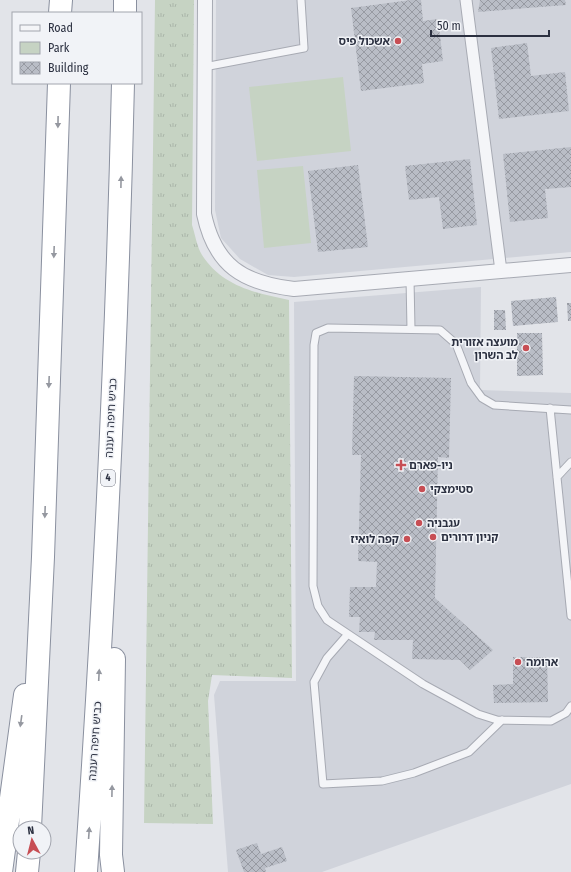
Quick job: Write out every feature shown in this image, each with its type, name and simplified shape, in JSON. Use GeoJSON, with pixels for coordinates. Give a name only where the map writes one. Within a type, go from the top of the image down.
{"type":"FeatureCollection","features":[{"type":"Feature","properties":{"kind":"highway"},"geometry":{"type":"LineString","coordinates":[[60,12],[61,0]]}},
{"type":"Feature","properties":{"kind":"highway"},"geometry":{"type":"LineString","coordinates":[[125,0],[125,12]]}},
{"type":"Feature","properties":{"kind":"highway"},"geometry":{"type":"LineString","coordinates":[[30,820],[43,557],[58,84]]}},
{"type":"Feature","properties":{"kind":"highway","name":"כביש חיפה רעננה"},"geometry":{"type":"LineString","coordinates":[[86,872],[97,708],[120,214],[123,84]]}},
{"type":"Feature","properties":{"kind":"highway"},"geometry":{"type":"LineString","coordinates":[[113,872],[111,855],[120,214]]}},
{"type":"Feature","properties":{"kind":"highway"},"geometry":{"type":"LineString","coordinates":[[1,872],[43,557]]}},
{"type":"Feature","properties":{"kind":"highway"},"geometry":{"type":"LineString","coordinates":[[27,872],[28,860]]}},
{"type":"Feature","properties":{"kind":"street"},"geometry":{"type":"LineString","coordinates":[[205,0],[204,214],[208,234],[218,252],[231,268],[275,287],[294,289],[571,265]]}},
{"type":"Feature","properties":{"kind":"street"},"geometry":{"type":"LineString","coordinates":[[466,0],[501,271]]}},
{"type":"Feature","properties":{"kind":"lane"},"geometry":{"type":"LineString","coordinates":[[204,67],[304,48],[301,0]]}},
{"type":"Feature","properties":{"kind":"lane"},"geometry":{"type":"LineString","coordinates":[[410,279],[411,329]]}},
{"type":"Feature","properties":{"kind":"lane"},"geometry":{"type":"LineString","coordinates":[[571,410],[494,405],[482,398],[471,383],[456,344],[440,330],[328,328],[316,333],[314,345],[313,586],[318,606],[327,620],[423,684],[478,714],[502,720],[551,721],[566,713],[571,706]]}},
{"type":"Feature","properties":{"kind":"lane"},"geometry":{"type":"LineString","coordinates":[[550,408],[571,616]]}},
{"type":"Feature","properties":{"kind":"lane"},"geometry":{"type":"LineString","coordinates":[[557,477],[571,462]]}},
{"type":"Feature","properties":{"kind":"lane"},"geometry":{"type":"LineString","coordinates":[[348,634],[327,658],[314,682],[323,784],[382,781],[414,772],[469,752],[502,720]]}},
{"type":"Feature","properties":{"kind":"shaded area"},"geometry":{"type":"Polygon","coordinates":[[[216,0],[571,0],[571,252],[294,277],[268,275],[240,259],[221,238],[215,210],[216,0]]]}},
{"type":"Feature","properties":{"kind":"shaded area","name":"קניון דרורים"},"geometry":{"type":"Polygon","coordinates":[[[481,287],[480,390],[571,393],[571,784],[322,872],[228,872],[214,695],[220,681],[296,681],[294,302],[481,287]]]}},
{"type":"Feature","properties":{"kind":"green space"},"geometry":{"type":"Polygon","coordinates":[[[155,0],[194,0],[192,225],[200,252],[210,266],[229,281],[252,291],[289,300],[292,678],[212,675],[208,701],[213,824],[144,823],[155,0]]]}},
{"type":"Feature","properties":{"kind":"green space"},"geometry":{"type":"Polygon","coordinates":[[[343,77],[351,151],[257,161],[249,87],[343,77]]]}},
{"type":"Feature","properties":{"kind":"green space"},"geometry":{"type":"Polygon","coordinates":[[[303,166],[311,243],[264,248],[257,170],[303,166]]]}},
{"type":"Feature","properties":{"kind":"building","name":"אשכול פיס"},"geometry":{"type":"Polygon","coordinates":[[[421,0],[423,21],[438,19],[443,61],[422,64],[424,83],[361,91],[351,8],[421,0]]]}},
{"type":"Feature","properties":{"kind":"building"},"geometry":{"type":"Polygon","coordinates":[[[480,0],[565,0],[566,5],[478,12],[480,0]]]}},
{"type":"Feature","properties":{"kind":"building"},"geometry":{"type":"Polygon","coordinates":[[[527,43],[531,76],[565,72],[569,111],[499,119],[491,48],[527,43]]]}},
{"type":"Feature","properties":{"kind":"building"},"geometry":{"type":"Polygon","coordinates":[[[571,147],[571,187],[545,189],[548,218],[510,222],[503,154],[571,147]]]}},
{"type":"Feature","properties":{"kind":"building"},"geometry":{"type":"Polygon","coordinates":[[[470,159],[477,225],[443,229],[439,197],[409,200],[405,166],[470,159]]]}},
{"type":"Feature","properties":{"kind":"building"},"geometry":{"type":"Polygon","coordinates":[[[358,165],[368,247],[318,252],[308,171],[358,165]]]}},
{"type":"Feature","properties":{"kind":"building"},"geometry":{"type":"Polygon","coordinates":[[[556,297],[558,322],[513,326],[511,301],[556,297]]]}},
{"type":"Feature","properties":{"kind":"building"},"geometry":{"type":"Polygon","coordinates":[[[567,303],[571,303],[571,321],[568,321],[567,303]]]}},
{"type":"Feature","properties":{"kind":"building"},"geometry":{"type":"Polygon","coordinates":[[[494,310],[505,310],[506,330],[494,330],[494,310]]]}},
{"type":"Feature","properties":{"kind":"building"},"geometry":{"type":"Polygon","coordinates":[[[517,333],[542,333],[543,375],[517,376],[517,333]]]}},
{"type":"Feature","properties":{"kind":"building"},"geometry":{"type":"Polygon","coordinates":[[[354,376],[451,378],[449,458],[438,457],[435,598],[493,650],[470,670],[460,660],[412,659],[413,640],[374,640],[375,632],[359,632],[360,617],[349,617],[350,587],[376,587],[377,562],[358,561],[361,455],[352,455],[354,376]]]}},
{"type":"Feature","properties":{"kind":"building"},"geometry":{"type":"Polygon","coordinates":[[[513,657],[547,657],[548,702],[494,703],[493,685],[513,684],[513,657]]]}},
{"type":"Feature","properties":{"kind":"building"},"geometry":{"type":"Polygon","coordinates":[[[257,843],[261,854],[282,847],[287,861],[265,868],[266,872],[244,872],[236,850],[257,843]]]}},
{"type":"Feature","properties":{"kind":"place","name":"אשכול פיס"},"geometry":{"type":"Point","coordinates":[398,41]}},
{"type":"Feature","properties":{"kind":"place","name":"מועצה אזורית לב השרון"},"geometry":{"type":"Point","coordinates":[526,348]}},
{"type":"Feature","properties":{"kind":"place","name":"ניו-פארם"},"geometry":{"type":"Point","coordinates":[401,465]}},
{"type":"Feature","properties":{"kind":"place","name":"סטימצקי"},"geometry":{"type":"Point","coordinates":[422,489]}},
{"type":"Feature","properties":{"kind":"place","name":"עגבניה"},"geometry":{"type":"Point","coordinates":[419,523]}},
{"type":"Feature","properties":{"kind":"place","name":"קניון דרורים"},"geometry":{"type":"Point","coordinates":[433,537]}},
{"type":"Feature","properties":{"kind":"place","name":"קפה לואיז"},"geometry":{"type":"Point","coordinates":[407,539]}},
{"type":"Feature","properties":{"kind":"place","name":"ארומה"},"geometry":{"type":"Point","coordinates":[518,662]}}]}
